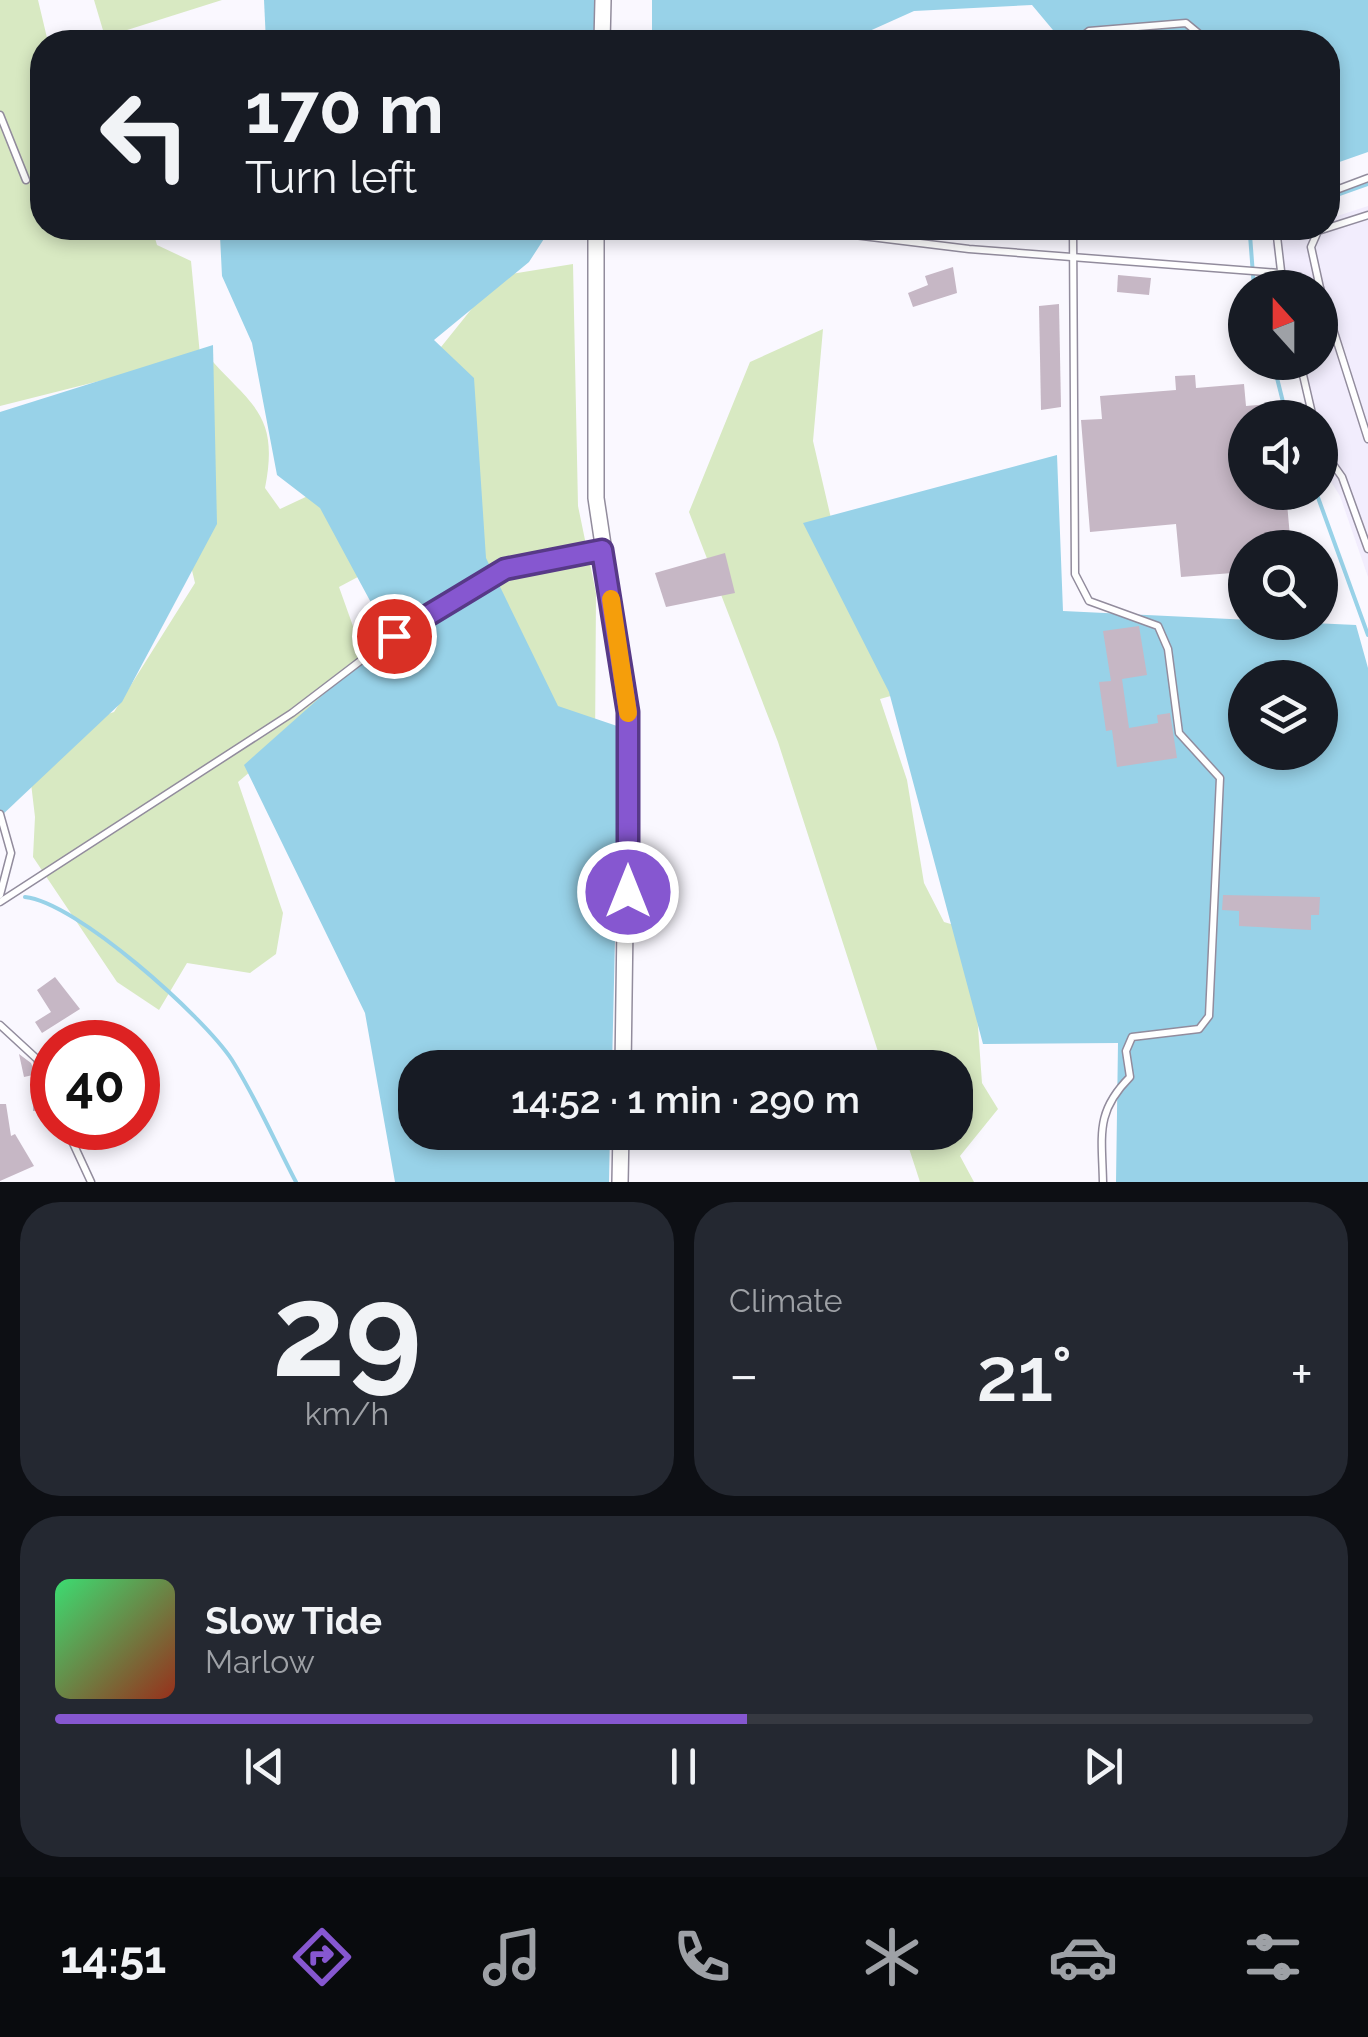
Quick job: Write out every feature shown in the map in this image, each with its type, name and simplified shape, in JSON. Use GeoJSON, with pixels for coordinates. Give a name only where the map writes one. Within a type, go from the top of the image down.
{"type":"FeatureCollection","features":[{"type":"Feature","properties":{"kind":"street"},"geometry":{"type":"LineString","coordinates":[[602,30],[603,0]]}},
{"type":"Feature","properties":{"kind":"street"},"geometry":{"type":"LineString","coordinates":[[596,240],[596,498],[628,712],[624,1050]]}},
{"type":"Feature","properties":{"kind":"street"},"geometry":{"type":"LineString","coordinates":[[620,1182],[621,1150]]}},
{"type":"Feature","properties":{"kind":"lane"},"geometry":{"type":"LineString","coordinates":[[1103,30],[1186,24],[1194,30]]}},
{"type":"Feature","properties":{"kind":"lane"},"geometry":{"type":"LineString","coordinates":[[0,115],[26,180]]}},
{"type":"Feature","properties":{"kind":"lane"},"geometry":{"type":"LineString","coordinates":[[1340,188],[1368,178]]}},
{"type":"Feature","properties":{"kind":"lane"},"geometry":{"type":"LineString","coordinates":[[1340,225],[1368,215]]}},
{"type":"Feature","properties":{"kind":"lane"},"geometry":{"type":"LineString","coordinates":[[885,240],[1228,270]]}},
{"type":"Feature","properties":{"kind":"lane"},"geometry":{"type":"LineString","coordinates":[[1073,240],[1075,574],[1089,601],[1158,626],[1168,649],[1179,734],[1220,778],[1210,1016],[1199,1029],[1132,1038],[1126,1050],[1130,1077],[1110,1096],[1102,1113],[1104,1182]]}},
{"type":"Feature","properties":{"kind":"lane"},"geometry":{"type":"LineString","coordinates":[[1277,240],[1279,270]]}},
{"type":"Feature","properties":{"kind":"lane"},"geometry":{"type":"LineString","coordinates":[[1315,240],[1317,270]]}},
{"type":"Feature","properties":{"kind":"lane"},"geometry":{"type":"LineString","coordinates":[[1338,345],[1368,440]]}},
{"type":"Feature","properties":{"kind":"lane"},"geometry":{"type":"LineString","coordinates":[[1338,472],[1368,549]]}},
{"type":"Feature","properties":{"kind":"lane"},"geometry":{"type":"LineString","coordinates":[[0,899],[292,713],[394,636],[478,584],[505,569],[602,550]]}},
{"type":"Feature","properties":{"kind":"lane"},"geometry":{"type":"LineString","coordinates":[[0,814],[10,853],[0,899]]}},
{"type":"Feature","properties":{"kind":"lane"},"geometry":{"type":"LineString","coordinates":[[0,1025],[30,1053]]}},
{"type":"Feature","properties":{"kind":"lane"},"geometry":{"type":"LineString","coordinates":[[76,1150],[91,1182]]}},
{"type":"Feature","properties":{"kind":"shaded area"},"geometry":{"type":"Polygon","coordinates":[[[1368,206],[1368,577],[1338,493],[1338,400],[1305,400],[1300,380],[1338,380],[1338,270],[1278,270],[1272,243],[1340,240],[1340,215],[1368,206]]]}},
{"type":"Feature","properties":{"kind":"green space"},"geometry":{"type":"Polygon","coordinates":[[[0,0],[38,0],[45,30],[30,30],[30,240],[156,240],[157,245],[191,261],[200,355],[205,353],[258,412],[268,442],[265,488],[280,509],[427,440],[433,357],[498,276],[573,264],[578,506],[596,593],[595,748],[523,688],[433,537],[339,587],[369,671],[238,782],[283,913],[276,954],[250,973],[187,963],[159,1010],[117,982],[33,857],[35,817],[26,741],[114,712],[195,583],[162,443],[159,366],[0,406],[0,0]]]}},
{"type":"Feature","properties":{"kind":"green space"},"geometry":{"type":"Polygon","coordinates":[[[94,0],[222,0],[127,30],[103,30],[94,0]]]}},
{"type":"Feature","properties":{"kind":"green space"},"geometry":{"type":"Polygon","coordinates":[[[823,329],[813,441],[840,557],[919,688],[880,699],[907,780],[924,883],[944,922],[971,930],[982,1083],[998,1109],[973,1140],[973,1050],[878,1050],[778,742],[689,512],[750,362],[823,329]]]}},
{"type":"Feature","properties":{"kind":"green space"},"geometry":{"type":"Polygon","coordinates":[[[910,1150],[965,1150],[960,1156],[974,1182],[920,1182],[910,1150]]]}},
{"type":"Feature","properties":{"kind":"water"},"geometry":{"type":"Polygon","coordinates":[[[264,0],[600,0],[599,30],[265,30],[264,0]]]}},
{"type":"Feature","properties":{"kind":"water"},"geometry":{"type":"Polygon","coordinates":[[[652,0],[1368,0],[1368,152],[1340,162],[1340,30],[1053,30],[1032,5],[914,11],[872,30],[652,30],[652,0]]]}},
{"type":"Feature","properties":{"kind":"water"},"geometry":{"type":"Polygon","coordinates":[[[220,240],[543,240],[529,262],[434,340],[474,378],[486,558],[558,706],[620,727],[612,1050],[398,1050],[398,1150],[610,1150],[609,1182],[395,1182],[365,1013],[244,765],[389,636],[320,508],[277,475],[252,343],[222,276],[220,240]]]}},
{"type":"Feature","properties":{"kind":"water"},"geometry":{"type":"Polygon","coordinates":[[[213,345],[217,524],[122,702],[0,817],[0,412],[213,345]]]}},
{"type":"Feature","properties":{"kind":"water"},"geometry":{"type":"Polygon","coordinates":[[[1057,455],[1063,611],[1228,619],[1228,640],[1338,640],[1338,624],[1356,625],[1368,668],[1368,1182],[1116,1182],[1118,1043],[983,1044],[889,692],[803,523],[1057,455]]]}},
{"type":"Feature","properties":{"kind":"building"},"geometry":{"type":"Polygon","coordinates":[[[953,267],[957,293],[913,307],[908,293],[928,285],[925,276],[953,267]]]}},
{"type":"Feature","properties":{"kind":"building"},"geometry":{"type":"Polygon","coordinates":[[[1118,275],[1151,278],[1149,295],[1117,292],[1118,275]]]}},
{"type":"Feature","properties":{"kind":"building"},"geometry":{"type":"Polygon","coordinates":[[[1059,304],[1061,407],[1041,410],[1039,306],[1059,304]]]}},
{"type":"Feature","properties":{"kind":"building"},"geometry":{"type":"Polygon","coordinates":[[[1195,375],[1196,388],[1244,384],[1245,400],[1228,400],[1228,510],[1288,510],[1289,530],[1228,530],[1228,573],[1181,577],[1176,524],[1090,532],[1081,420],[1102,419],[1100,396],[1176,390],[1175,376],[1195,375]]]}},
{"type":"Feature","properties":{"kind":"building"},"geometry":{"type":"Polygon","coordinates":[[[725,553],[735,593],[666,607],[655,573],[725,553]]]}},
{"type":"Feature","properties":{"kind":"building"},"geometry":{"type":"Polygon","coordinates":[[[1139,626],[1147,675],[1122,679],[1129,728],[1158,723],[1157,715],[1170,713],[1177,758],[1117,767],[1112,730],[1106,731],[1099,682],[1111,681],[1103,631],[1139,626]]]}},
{"type":"Feature","properties":{"kind":"building"},"geometry":{"type":"Polygon","coordinates":[[[1223,895],[1320,897],[1319,915],[1311,915],[1311,930],[1239,926],[1239,911],[1222,910],[1223,895]]]}},
{"type":"Feature","properties":{"kind":"building"},"geometry":{"type":"Polygon","coordinates":[[[55,977],[80,1009],[63,1020],[38,1020],[51,1012],[37,990],[55,977]]]}},
{"type":"Feature","properties":{"kind":"building"},"geometry":{"type":"Polygon","coordinates":[[[19,1054],[30,1062],[30,1076],[24,1077],[19,1054]]]}},
{"type":"Feature","properties":{"kind":"building"},"geometry":{"type":"Polygon","coordinates":[[[0,1104],[6,1104],[11,1136],[15,1134],[34,1166],[0,1181],[0,1104]]]}},
{"type":"Feature","properties":{"kind":"waterway"},"geometry":{"type":"LineString","coordinates":[[1340,194],[1368,184]]}},
{"type":"Feature","properties":{"kind":"waterway"},"geometry":{"type":"LineString","coordinates":[[1250,240],[1253,270]]}},
{"type":"Feature","properties":{"kind":"waterway"},"geometry":{"type":"LineString","coordinates":[[1278,380],[1282,400]]}},
{"type":"Feature","properties":{"kind":"waterway"},"geometry":{"type":"LineString","coordinates":[[1323,510],[1368,635]]}},
{"type":"Feature","properties":{"kind":"waterway"},"geometry":{"type":"LineString","coordinates":[[25,897],[75,918],[105,939],[195,1017],[232,1060],[296,1182]]}},
{"type":"Feature","properties":{"kind":"slow traffic"},"geometry":{"type":"LineString","coordinates":[[611,599],[628,713]]}},
{"type":"Feature","properties":{"kind":"route"},"geometry":{"type":"LineString","coordinates":[[394,636],[505,569],[602,550],[622,655],[628,712],[628,892]]}}]}
